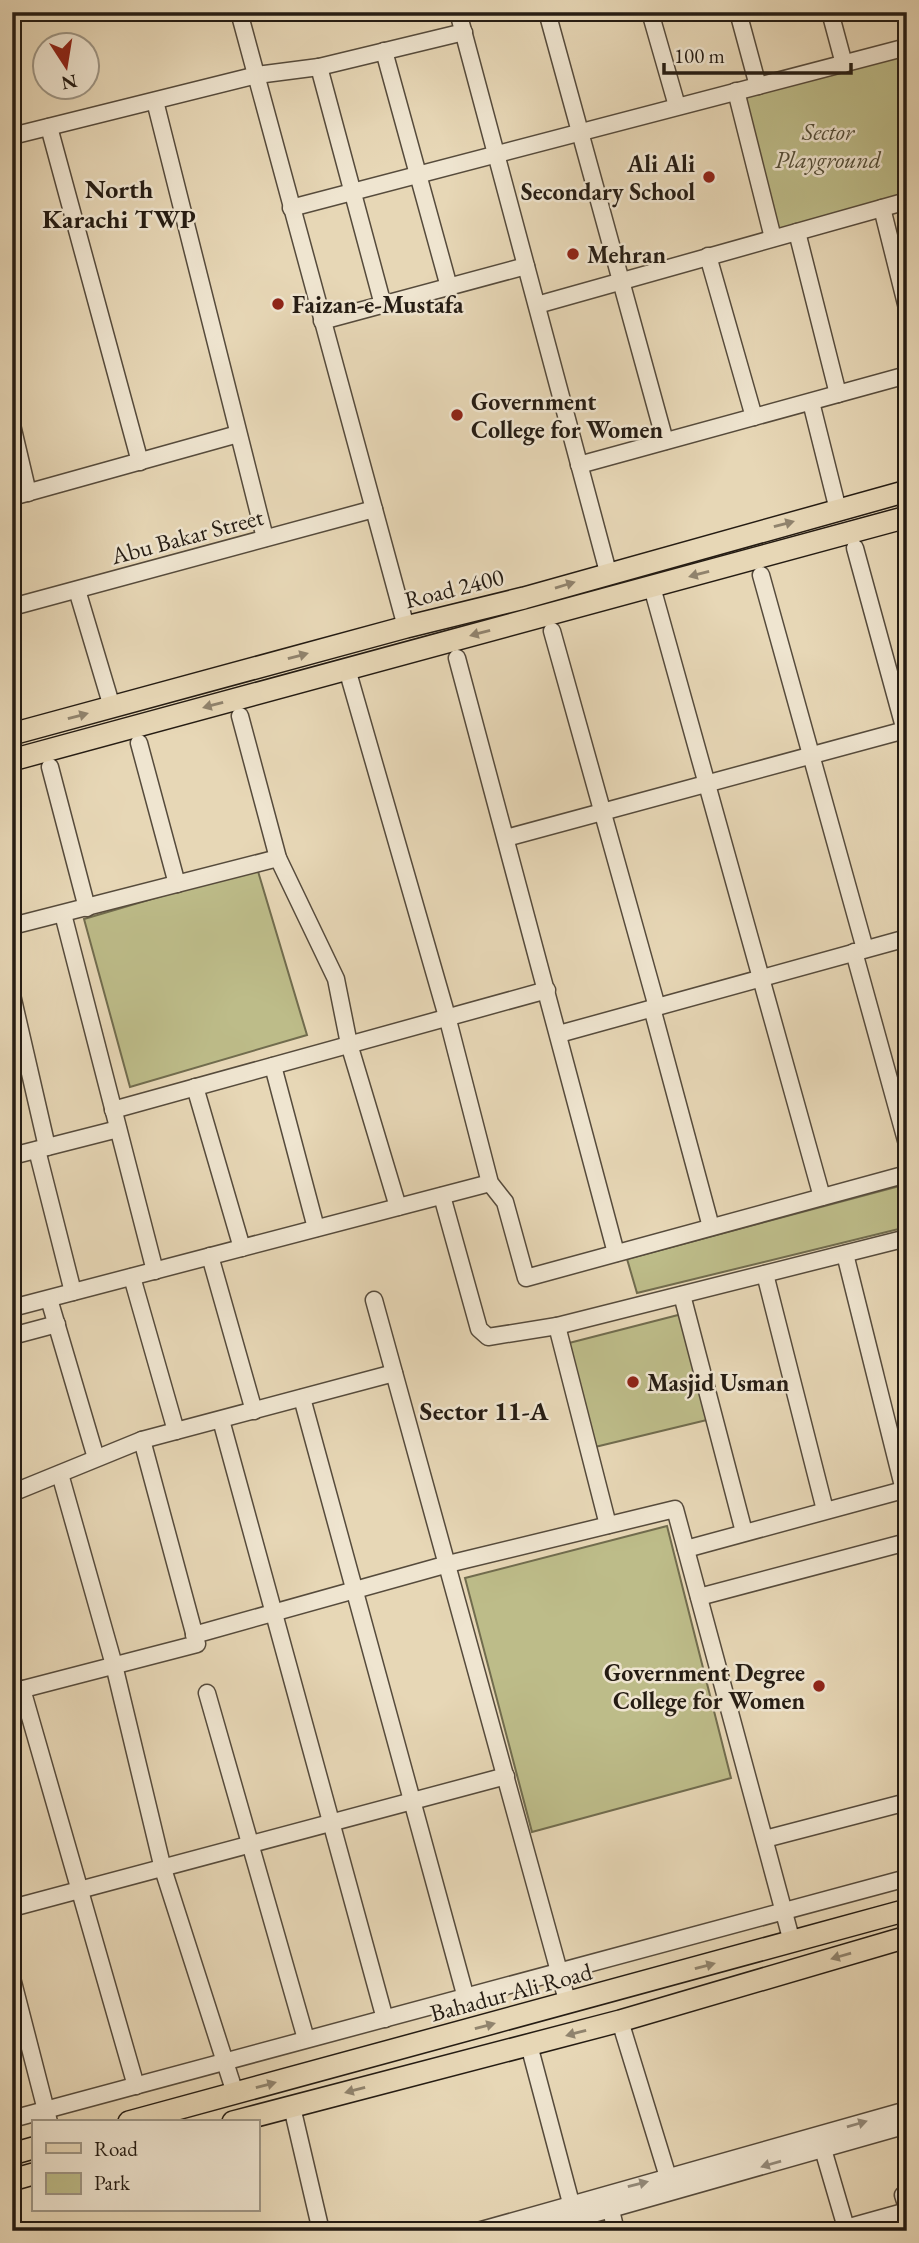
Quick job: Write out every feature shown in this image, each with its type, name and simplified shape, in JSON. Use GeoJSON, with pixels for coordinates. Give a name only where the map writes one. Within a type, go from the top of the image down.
{"type":"FeatureCollection","features":[{"type":"Feature","properties":{"kind":"main road","name":"Road 2400"},"geometry":{"type":"LineString","coordinates":[[12,734],[406,627],[524,598],[608,572],[907,491]]}},
{"type":"Feature","properties":{"kind":"main road","name":"Road 2400"},"geometry":{"type":"LineString","coordinates":[[12,760],[907,517]]}},
{"type":"Feature","properties":{"kind":"main road"},"geometry":{"type":"LineString","coordinates":[[524,598],[531,620]]}},
{"type":"Feature","properties":{"kind":"main road","name":"Bahadur Ali Road"},"geometry":{"type":"LineString","coordinates":[[136,2120],[907,1910]]}},
{"type":"Feature","properties":{"kind":"main road"},"geometry":{"type":"LineString","coordinates":[[241,2120],[620,2021],[907,1937]]}},
{"type":"Feature","properties":{"kind":"main road"},"geometry":{"type":"LineString","coordinates":[[659,1979],[666,2008]]}},
{"type":"Feature","properties":{"kind":"main road"},"geometry":{"type":"LineString","coordinates":[[12,2154],[32,2148]]}},
{"type":"Feature","properties":{"kind":"main road"},"geometry":{"type":"LineString","coordinates":[[12,2180],[32,2174]]}},
{"type":"Feature","properties":{"kind":"street"},"geometry":{"type":"LineString","coordinates":[[239,12],[406,627]]}},
{"type":"Feature","properties":{"kind":"street"},"geometry":{"type":"LineString","coordinates":[[458,12],[608,572]]}},
{"type":"Feature","properties":{"kind":"street"},"geometry":{"type":"LineString","coordinates":[[547,12],[582,131],[665,441]]}},
{"type":"Feature","properties":{"kind":"street"},"geometry":{"type":"LineString","coordinates":[[650,12],[677,106]]}},
{"type":"Feature","properties":{"kind":"street"},"geometry":{"type":"LineString","coordinates":[[738,12],[758,86]]}},
{"type":"Feature","properties":{"kind":"street"},"geometry":{"type":"LineString","coordinates":[[830,12],[844,64]]}},
{"type":"Feature","properties":{"kind":"street"},"geometry":{"type":"LineString","coordinates":[[12,136],[257,75],[319,67],[464,32]]}},
{"type":"Feature","properties":{"kind":"street"},"geometry":{"type":"LineString","coordinates":[[291,208],[496,152],[907,47]]}},
{"type":"Feature","properties":{"kind":"street"},"geometry":{"type":"LineString","coordinates":[[384,51],[449,287]]}},
{"type":"Feature","properties":{"kind":"street"},"geometry":{"type":"LineString","coordinates":[[319,67],[383,305]]}},
{"type":"Feature","properties":{"kind":"street"},"geometry":{"type":"LineString","coordinates":[[736,91],[774,238]]}},
{"type":"Feature","properties":{"kind":"street"},"geometry":{"type":"LineString","coordinates":[[155,101],[264,538]]}},
{"type":"Feature","properties":{"kind":"street"},"geometry":{"type":"LineString","coordinates":[[50,127],[140,462]]}},
{"type":"Feature","properties":{"kind":"street"},"geometry":{"type":"LineString","coordinates":[[537,305],[907,201]]}},
{"type":"Feature","properties":{"kind":"street"},"geometry":{"type":"LineString","coordinates":[[881,208],[907,308]]}},
{"type":"Feature","properties":{"kind":"street"},"geometry":{"type":"LineString","coordinates":[[797,232],[838,394]]}},
{"type":"Feature","properties":{"kind":"street"},"geometry":{"type":"LineString","coordinates":[[708,256],[754,417]]}},
{"type":"Feature","properties":{"kind":"street"},"geometry":{"type":"LineString","coordinates":[[322,321],[526,266]]}},
{"type":"Feature","properties":{"kind":"street"},"geometry":{"type":"LineString","coordinates":[[579,465],[907,375]]}},
{"type":"Feature","properties":{"kind":"street"},"geometry":{"type":"LineString","coordinates":[[811,402],[838,510]]}},
{"type":"Feature","properties":{"kind":"street"},"geometry":{"type":"LineString","coordinates":[[12,425],[20,495],[238,434]]}},
{"type":"Feature","properties":{"kind":"street","name":"Abu Bakar Street"},"geometry":{"type":"LineString","coordinates":[[14,602],[77,590],[374,509]]}},
{"type":"Feature","properties":{"kind":"street"},"geometry":{"type":"LineString","coordinates":[[506,838],[812,756],[906,734],[855,548]]}},
{"type":"Feature","properties":{"kind":"street"},"geometry":{"type":"LineString","coordinates":[[761,575],[812,756],[907,1144]]}},
{"type":"Feature","properties":{"kind":"street"},"geometry":{"type":"LineString","coordinates":[[652,587],[822,1197]]}},
{"type":"Feature","properties":{"kind":"street"},"geometry":{"type":"LineString","coordinates":[[77,590],[112,707]]}},
{"type":"Feature","properties":{"kind":"street"},"geometry":{"type":"LineString","coordinates":[[552,631],[603,813],[711,1227]]}},
{"type":"Feature","properties":{"kind":"street"},"geometry":{"type":"LineString","coordinates":[[457,658],[615,1253]]}},
{"type":"Feature","properties":{"kind":"street"},"geometry":{"type":"LineString","coordinates":[[347,669],[448,1020],[490,1183],[505,1202],[526,1278],[907,1174]]}},
{"type":"Feature","properties":{"kind":"street"},"geometry":{"type":"LineString","coordinates":[[240,716],[278,858],[336,979],[349,1044],[398,1207]]}},
{"type":"Feature","properties":{"kind":"street"},"geometry":{"type":"LineString","coordinates":[[139,743],[177,884]]}},
{"type":"Feature","properties":{"kind":"street"},"geometry":{"type":"LineString","coordinates":[[50,767],[87,908]]}},
{"type":"Feature","properties":{"kind":"street"},"geometry":{"type":"LineString","coordinates":[[12,926],[278,858]]}},
{"type":"Feature","properties":{"kind":"street"},"geometry":{"type":"LineString","coordinates":[[63,914],[155,1271]]}},
{"type":"Feature","properties":{"kind":"street"},"geometry":{"type":"LineString","coordinates":[[559,1034],[907,937]]}},
{"type":"Feature","properties":{"kind":"street"},"geometry":{"type":"LineString","coordinates":[[113,1110],[349,1044],[448,1020],[547,990]]}},
{"type":"Feature","properties":{"kind":"street"},"geometry":{"type":"LineString","coordinates":[[12,995],[73,1292]]}},
{"type":"Feature","properties":{"kind":"street"},"geometry":{"type":"LineString","coordinates":[[273,1066],[316,1228]]}},
{"type":"Feature","properties":{"kind":"street"},"geometry":{"type":"LineString","coordinates":[[195,1087],[242,1248]]}},
{"type":"Feature","properties":{"kind":"street"},"geometry":{"type":"LineString","coordinates":[[12,1156],[118,1129]]}},
{"type":"Feature","properties":{"kind":"street"},"geometry":{"type":"LineString","coordinates":[[12,1308],[490,1183]]}},
{"type":"Feature","properties":{"kind":"street"},"geometry":{"type":"LineString","coordinates":[[442,1196],[479,1329],[488,1337],[500,1338],[557,1326],[907,1238]]}},
{"type":"Feature","properties":{"kind":"street"},"geometry":{"type":"LineString","coordinates":[[686,1549],[905,1490],[845,1254]]}},
{"type":"Feature","properties":{"kind":"street"},"geometry":{"type":"LineString","coordinates":[[210,1256],[254,1411]]}},
{"type":"Feature","properties":{"kind":"street"},"geometry":{"type":"LineString","coordinates":[[765,1274],[825,1510]]}},
{"type":"Feature","properties":{"kind":"street"},"geometry":{"type":"LineString","coordinates":[[132,1276],[176,1431]]}},
{"type":"Feature","properties":{"kind":"street"},"geometry":{"type":"LineString","coordinates":[[682,1295],[744,1532]]}},
{"type":"Feature","properties":{"kind":"street"},"geometry":{"type":"LineString","coordinates":[[50,1298],[96,1458]]}},
{"type":"Feature","properties":{"kind":"street"},"geometry":{"type":"LineString","coordinates":[[374,1300],[568,2004]]}},
{"type":"Feature","properties":{"kind":"street"},"geometry":{"type":"LineString","coordinates":[[12,1336],[57,1324]]}},
{"type":"Feature","properties":{"kind":"street"},"geometry":{"type":"LineString","coordinates":[[557,1326],[608,1525]]}},
{"type":"Feature","properties":{"kind":"street"},"geometry":{"type":"LineString","coordinates":[[12,1493],[142,1440],[394,1374]]}},
{"type":"Feature","properties":{"kind":"street"},"geometry":{"type":"LineString","coordinates":[[302,1398],[466,1998]]}},
{"type":"Feature","properties":{"kind":"street"},"geometry":{"type":"LineString","coordinates":[[221,1420],[385,2019]]}},
{"type":"Feature","properties":{"kind":"street"},"geometry":{"type":"LineString","coordinates":[[136,2085],[81,1890],[17,1690],[197,1644],[142,1440]]}},
{"type":"Feature","properties":{"kind":"street"},"geometry":{"type":"LineString","coordinates":[[60,1474],[114,1665],[163,1869],[235,2093]]}},
{"type":"Feature","properties":{"kind":"street"},"geometry":{"type":"LineString","coordinates":[[194,1635],[448,1564],[676,1509],[792,1942]]}},
{"type":"Feature","properties":{"kind":"street"},"geometry":{"type":"LineString","coordinates":[[699,1598],[907,1542]]}},
{"type":"Feature","properties":{"kind":"street"},"geometry":{"type":"LineString","coordinates":[[207,1693],[306,2039]]}},
{"type":"Feature","properties":{"kind":"street"},"geometry":{"type":"LineString","coordinates":[[12,1908],[506,1776]]}},
{"type":"Feature","properties":{"kind":"street"},"geometry":{"type":"LineString","coordinates":[[765,1839],[907,1802]]}},
{"type":"Feature","properties":{"kind":"street"},"geometry":{"type":"LineString","coordinates":[[12,2119],[48,2116],[136,2085],[907,1878]]}},
{"type":"Feature","properties":{"kind":"street"},"geometry":{"type":"LineString","coordinates":[[12,1978],[48,2116]]}},
{"type":"Feature","properties":{"kind":"street"},"geometry":{"type":"LineString","coordinates":[[620,2021],[668,2177]]}},
{"type":"Feature","properties":{"kind":"street"},"geometry":{"type":"LineString","coordinates":[[529,2045],[571,2203]]}},
{"type":"Feature","properties":{"kind":"street"},"geometry":{"type":"LineString","coordinates":[[292,2107],[321,2231]]}},
{"type":"Feature","properties":{"kind":"street"},"geometry":{"type":"LineString","coordinates":[[478,2231],[571,2203],[608,2200],[821,2142],[907,2110]]}},
{"type":"Feature","properties":{"kind":"street"},"geometry":{"type":"LineString","coordinates":[[533,2231],[668,2177],[907,2124]]}},
{"type":"Feature","properties":{"kind":"street"},"geometry":{"type":"LineString","coordinates":[[821,2142],[846,2229],[907,2210],[902,2194],[907,2193]]}},
{"type":"Feature","properties":{"kind":"street"},"geometry":{"type":"LineString","coordinates":[[608,2200],[616,2231]]}},
{"type":"Feature","properties":{"kind":"green space","name":"Sector Playground"},"geometry":{"type":"Polygon","coordinates":[[[907,47],[907,201],[773,238],[736,91],[907,47]]]}},
{"type":"Feature","properties":{"kind":"green space"},"geometry":{"type":"Polygon","coordinates":[[[257,868],[307,1035],[130,1087],[84,919],[257,868]]]}},
{"type":"Feature","properties":{"kind":"green space"},"geometry":{"type":"Polygon","coordinates":[[[907,1184],[907,1227],[637,1293],[627,1259],[907,1184]]]}},
{"type":"Feature","properties":{"kind":"green space","name":"Masjid Usman"},"geometry":{"type":"Polygon","coordinates":[[[682,1314],[711,1419],[595,1447],[569,1343],[682,1314]]]}},
{"type":"Feature","properties":{"kind":"green space"},"geometry":{"type":"Polygon","coordinates":[[[667,1526],[731,1778],[532,1832],[465,1578],[667,1526]]]}},
{"type":"Feature","properties":{"kind":"place","name":"Ali Ali Secondary School"},"geometry":{"type":"Point","coordinates":[709,177]}},
{"type":"Feature","properties":{"kind":"place","name":"Mehran"},"geometry":{"type":"Point","coordinates":[573,254]}},
{"type":"Feature","properties":{"kind":"place","name":"Faizan-e-Mustafa"},"geometry":{"type":"Point","coordinates":[278,304]}},
{"type":"Feature","properties":{"kind":"place","name":"Government College for Women"},"geometry":{"type":"Point","coordinates":[457,415]}},
{"type":"Feature","properties":{"kind":"place","name":"Masjid Usman"},"geometry":{"type":"Point","coordinates":[633,1382]}},
{"type":"Feature","properties":{"kind":"place","name":"Government Degree College for Women"},"geometry":{"type":"Point","coordinates":[819,1686]}},
{"type":"Feature","properties":{"kind":"district","name":"North Karachi TWP"},"geometry":{"type":"Point","coordinates":[119,204]}},
{"type":"Feature","properties":{"kind":"district","name":"Sector 11-A"},"geometry":{"type":"Point","coordinates":[484,1411]}}]}
